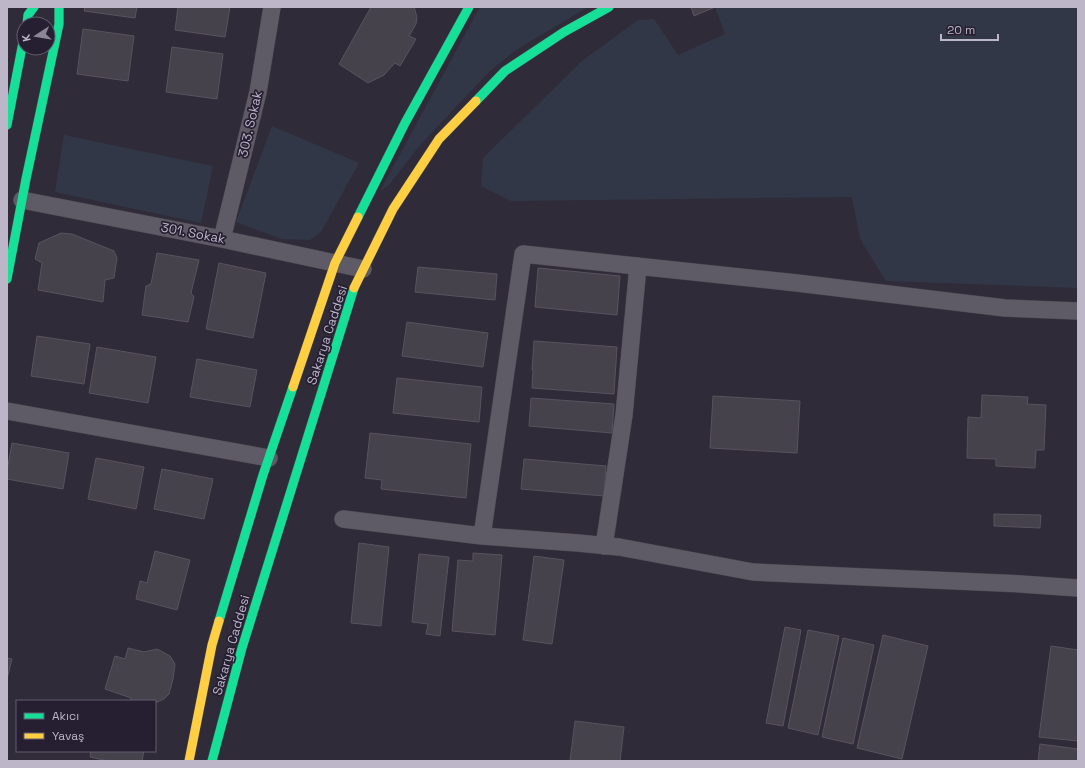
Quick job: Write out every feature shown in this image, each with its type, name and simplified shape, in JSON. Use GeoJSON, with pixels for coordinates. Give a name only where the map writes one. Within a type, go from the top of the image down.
{"type":"FeatureCollection","features":[{"type":"Feature","properties":{"kind":"main road"},"geometry":{"type":"LineString","coordinates":[[28,16],[34,7]]}},
{"type":"Feature","properties":{"kind":"main road"},"geometry":{"type":"LineString","coordinates":[[7,279],[59,24],[59,7]]}},
{"type":"Feature","properties":{"kind":"main road","name":"Sakarya Caddesi"},"geometry":{"type":"LineString","coordinates":[[189,761],[212,644],[269,458],[336,263],[405,123],[469,7]]}},
{"type":"Feature","properties":{"kind":"main road","name":"Sakarya Caddesi"},"geometry":{"type":"LineString","coordinates":[[212,761],[247,634],[353,291],[393,209],[439,139],[505,71],[564,32],[608,7]]}},
{"type":"Feature","properties":{"kind":"main road"},"geometry":{"type":"LineString","coordinates":[[7,125],[20,56]]}},
{"type":"Feature","properties":{"kind":"street","name":"303. Sokak"},"geometry":{"type":"LineString","coordinates":[[222,239],[258,92],[272,7]]}},
{"type":"Feature","properties":{"kind":"street","name":"301. Sokak"},"geometry":{"type":"LineString","coordinates":[[22,200],[222,239],[363,270]]}},
{"type":"Feature","properties":{"kind":"street"},"geometry":{"type":"LineString","coordinates":[[482,536],[523,254],[797,283],[1005,308],[1078,310]]}},
{"type":"Feature","properties":{"kind":"street"},"geometry":{"type":"LineString","coordinates":[[604,546],[624,415],[638,266]]}},
{"type":"Feature","properties":{"kind":"street"},"geometry":{"type":"LineString","coordinates":[[7,411],[269,458]]}},
{"type":"Feature","properties":{"kind":"street"},"geometry":{"type":"LineString","coordinates":[[343,519],[482,536],[578,542],[618,547],[753,572],[1078,588]]}},
{"type":"Feature","properties":{"kind":"shaded area"},"geometry":{"type":"Polygon","coordinates":[[[480,7],[588,7],[516,50],[490,71],[420,145],[389,185],[380,191],[480,7]]]}},
{"type":"Feature","properties":{"kind":"shaded area"},"geometry":{"type":"Polygon","coordinates":[[[715,7],[1078,7],[1078,288],[886,281],[860,239],[852,197],[511,201],[481,186],[483,158],[582,61],[638,20],[654,19],[678,55],[725,34],[715,7]]]}},
{"type":"Feature","properties":{"kind":"shaded area"},"geometry":{"type":"Polygon","coordinates":[[[272,126],[359,163],[321,232],[310,240],[282,239],[236,222],[272,126]]]}},
{"type":"Feature","properties":{"kind":"shaded area"},"geometry":{"type":"Polygon","coordinates":[[[64,135],[213,166],[201,223],[55,192],[64,135]]]}},
{"type":"Feature","properties":{"kind":"building"},"geometry":{"type":"Polygon","coordinates":[[[85,7],[137,7],[135,18],[84,11],[85,7]]]}},
{"type":"Feature","properties":{"kind":"building"},"geometry":{"type":"Polygon","coordinates":[[[178,7],[230,7],[225,37],[175,30],[178,7]]]}},
{"type":"Feature","properties":{"kind":"building"},"geometry":{"type":"Polygon","coordinates":[[[371,7],[414,7],[417,17],[416,24],[409,36],[416,39],[400,66],[395,63],[384,75],[368,83],[339,64],[371,7]]]}},
{"type":"Feature","properties":{"kind":"building"},"geometry":{"type":"Polygon","coordinates":[[[691,7],[715,7],[694,16],[691,7]]]}},
{"type":"Feature","properties":{"kind":"building"},"geometry":{"type":"Polygon","coordinates":[[[83,29],[134,36],[128,81],[77,74],[83,29]]]}},
{"type":"Feature","properties":{"kind":"building"},"geometry":{"type":"Polygon","coordinates":[[[172,47],[223,54],[217,99],[166,92],[172,47]]]}},
{"type":"Feature","properties":{"kind":"building"},"geometry":{"type":"Polygon","coordinates":[[[61,233],[72,234],[114,251],[117,258],[114,278],[105,280],[103,302],[38,290],[42,263],[35,259],[39,243],[61,233]]]}},
{"type":"Feature","properties":{"kind":"building"},"geometry":{"type":"Polygon","coordinates":[[[157,253],[199,260],[191,293],[194,297],[188,322],[142,315],[146,286],[151,284],[157,253]]]}},
{"type":"Feature","properties":{"kind":"building"},"geometry":{"type":"Polygon","coordinates":[[[219,263],[266,273],[253,338],[206,329],[219,263]]]}},
{"type":"Feature","properties":{"kind":"building"},"geometry":{"type":"Polygon","coordinates":[[[418,267],[497,274],[495,300],[415,292],[418,267]]]}},
{"type":"Feature","properties":{"kind":"building"},"geometry":{"type":"Polygon","coordinates":[[[538,268],[620,276],[617,315],[535,307],[538,268]]]}},
{"type":"Feature","properties":{"kind":"building"},"geometry":{"type":"Polygon","coordinates":[[[407,322],[488,333],[483,367],[402,356],[407,322]]]}},
{"type":"Feature","properties":{"kind":"building"},"geometry":{"type":"Polygon","coordinates":[[[37,336],[90,344],[84,384],[31,376],[37,336]]]}},
{"type":"Feature","properties":{"kind":"building"},"geometry":{"type":"Polygon","coordinates":[[[534,341],[617,347],[614,394],[532,388],[534,341]]]}},
{"type":"Feature","properties":{"kind":"building"},"geometry":{"type":"Polygon","coordinates":[[[97,347],[156,357],[148,403],[89,393],[97,347]]]}},
{"type":"Feature","properties":{"kind":"building"},"geometry":{"type":"Polygon","coordinates":[[[197,359],[257,370],[250,407],[190,397],[197,359]]]}},
{"type":"Feature","properties":{"kind":"building"},"geometry":{"type":"Polygon","coordinates":[[[397,378],[482,387],[479,422],[393,413],[397,378]]]}},
{"type":"Feature","properties":{"kind":"building"},"geometry":{"type":"Polygon","coordinates":[[[982,395],[1028,397],[1027,404],[1046,405],[1044,450],[1036,450],[1035,468],[996,466],[996,459],[967,458],[968,417],[981,418],[982,395]]]}},
{"type":"Feature","properties":{"kind":"building"},"geometry":{"type":"Polygon","coordinates":[[[713,396],[800,401],[797,453],[710,448],[713,396]]]}},
{"type":"Feature","properties":{"kind":"building"},"geometry":{"type":"Polygon","coordinates":[[[531,398],[614,404],[612,433],[529,426],[531,398]]]}},
{"type":"Feature","properties":{"kind":"building"},"geometry":{"type":"Polygon","coordinates":[[[370,433],[471,444],[466,498],[381,489],[382,480],[365,478],[370,433]]]}},
{"type":"Feature","properties":{"kind":"building"},"geometry":{"type":"Polygon","coordinates":[[[12,443],[69,453],[63,489],[7,479],[12,443]]]}},
{"type":"Feature","properties":{"kind":"building"},"geometry":{"type":"Polygon","coordinates":[[[96,458],[144,467],[136,509],[88,499],[96,458]]]}},
{"type":"Feature","properties":{"kind":"building"},"geometry":{"type":"Polygon","coordinates":[[[524,459],[606,466],[604,496],[521,489],[524,459]]]}},
{"type":"Feature","properties":{"kind":"building"},"geometry":{"type":"Polygon","coordinates":[[[162,469],[213,479],[204,519],[154,509],[162,469]]]}},
{"type":"Feature","properties":{"kind":"building"},"geometry":{"type":"Polygon","coordinates":[[[994,514],[1041,515],[1040,528],[994,526],[994,514]]]}},
{"type":"Feature","properties":{"kind":"building"},"geometry":{"type":"Polygon","coordinates":[[[359,543],[389,547],[381,626],[351,623],[359,543]]]}},
{"type":"Feature","properties":{"kind":"building"},"geometry":{"type":"Polygon","coordinates":[[[155,551],[190,560],[177,610],[136,599],[140,581],[147,583],[155,551]]]}},
{"type":"Feature","properties":{"kind":"building"},"geometry":{"type":"Polygon","coordinates":[[[473,553],[502,555],[495,635],[452,631],[458,560],[473,561],[473,553]]]}},
{"type":"Feature","properties":{"kind":"building"},"geometry":{"type":"Polygon","coordinates":[[[419,554],[449,557],[440,636],[426,634],[428,624],[412,622],[419,554]]]}},
{"type":"Feature","properties":{"kind":"building"},"geometry":{"type":"Polygon","coordinates":[[[534,556],[564,560],[552,644],[523,640],[534,556]]]}},
{"type":"Feature","properties":{"kind":"building"},"geometry":{"type":"Polygon","coordinates":[[[785,627],[801,630],[783,726],[766,723],[785,627]]]}},
{"type":"Feature","properties":{"kind":"building"},"geometry":{"type":"Polygon","coordinates":[[[808,630],[839,636],[818,735],[788,728],[808,630]]]}},
{"type":"Feature","properties":{"kind":"building"},"geometry":{"type":"Polygon","coordinates":[[[883,635],[928,646],[902,759],[857,748],[883,635]]]}},
{"type":"Feature","properties":{"kind":"building"},"geometry":{"type":"Polygon","coordinates":[[[843,638],[874,645],[853,744],[822,737],[843,638]]]}},
{"type":"Feature","properties":{"kind":"building"},"geometry":{"type":"Polygon","coordinates":[[[1051,646],[1078,650],[1078,741],[1039,737],[1051,646]]]}},
{"type":"Feature","properties":{"kind":"building"},"geometry":{"type":"Polygon","coordinates":[[[128,648],[144,652],[157,649],[170,656],[175,664],[169,694],[164,699],[156,703],[156,700],[130,700],[131,698],[105,689],[115,656],[125,659],[128,648]]]}},
{"type":"Feature","properties":{"kind":"building"},"geometry":{"type":"Polygon","coordinates":[[[7,658],[12,659],[7,679],[7,658]]]}},
{"type":"Feature","properties":{"kind":"building"},"geometry":{"type":"Polygon","coordinates":[[[575,721],[624,727],[620,761],[570,761],[575,721]]]}},
{"type":"Feature","properties":{"kind":"building"},"geometry":{"type":"Polygon","coordinates":[[[1040,744],[1078,749],[1078,761],[1038,761],[1040,744]]]}},
{"type":"Feature","properties":{"kind":"building"},"geometry":{"type":"Polygon","coordinates":[[[91,752],[144,752],[142,761],[108,761],[90,757],[91,752]]]}},
{"type":"Feature","properties":{"kind":"traffic: fast"},"geometry":{"type":"LineString","coordinates":[[28,16],[34,7]]}},
{"type":"Feature","properties":{"kind":"traffic: fast"},"geometry":{"type":"LineString","coordinates":[[7,279],[26,179],[59,24],[59,7]]}},
{"type":"Feature","properties":{"kind":"traffic: fast"},"geometry":{"type":"LineString","coordinates":[[358,217],[405,123],[469,7]]}},
{"type":"Feature","properties":{"kind":"traffic: fast"},"geometry":{"type":"LineString","coordinates":[[476,101],[505,71],[564,32],[609,7]]}},
{"type":"Feature","properties":{"kind":"traffic: fast"},"geometry":{"type":"LineString","coordinates":[[7,125],[20,56]]}},
{"type":"Feature","properties":{"kind":"traffic: fast"},"geometry":{"type":"LineString","coordinates":[[212,761],[242,648],[354,288]]}},
{"type":"Feature","properties":{"kind":"traffic: fast"},"geometry":{"type":"LineString","coordinates":[[219,621],[263,475],[293,387]]}},
{"type":"Feature","properties":{"kind":"traffic: slow"},"geometry":{"type":"LineString","coordinates":[[354,288],[393,209],[439,139],[476,101]]}},
{"type":"Feature","properties":{"kind":"traffic: slow"},"geometry":{"type":"LineString","coordinates":[[293,387],[335,263],[358,217]]}},
{"type":"Feature","properties":{"kind":"traffic: slow"},"geometry":{"type":"LineString","coordinates":[[189,761],[212,645],[219,621]]}}]}
